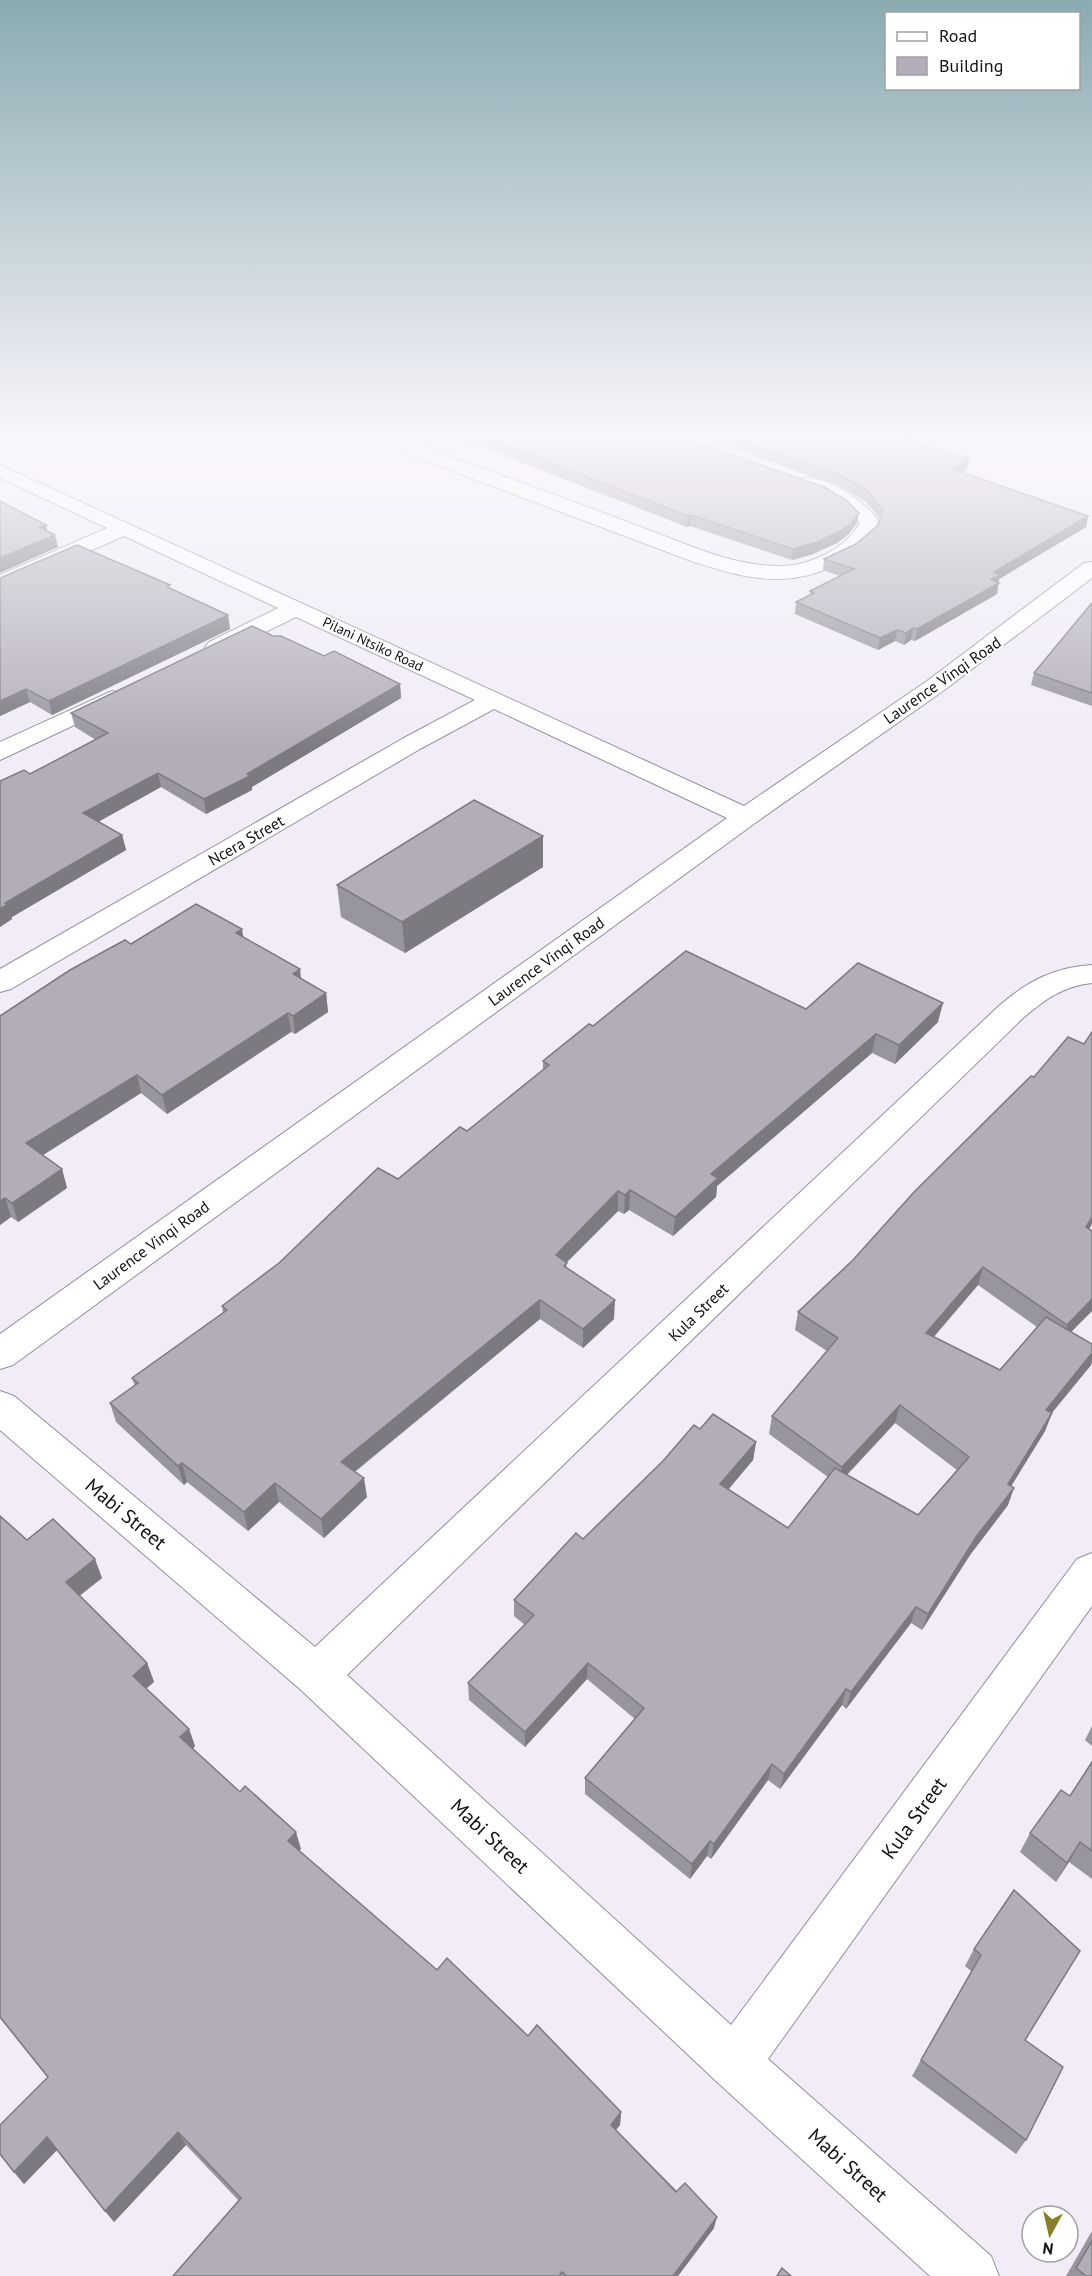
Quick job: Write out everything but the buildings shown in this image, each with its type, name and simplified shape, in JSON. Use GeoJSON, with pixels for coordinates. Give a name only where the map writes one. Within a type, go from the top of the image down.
{"type":"FeatureCollection","features":[{"type":"Feature","properties":{"kind":"street"},"geometry":{"type":"LineString","coordinates":[[0,583],[102,538]]}},
{"type":"Feature","properties":{"kind":"street","name":"Pilani Ntsiko Road"},"geometry":{"type":"LineString","coordinates":[[143,538],[746,817]]}},
{"type":"Feature","properties":{"kind":"street"},"geometry":{"type":"LineString","coordinates":[[651,538],[710,560],[775,573],[797,572],[815,566],[856,544],[862,538]]}},
{"type":"Feature","properties":{"kind":"street","name":"Laurence Vinqi Road"},"geometry":{"type":"LineString","coordinates":[[0,1354],[746,817],[945,679],[1092,568]]}},
{"type":"Feature","properties":{"kind":"street"},"geometry":{"type":"LineString","coordinates":[[200,655],[297,608]]}},
{"type":"Feature","properties":{"kind":"street"},"geometry":{"type":"LineString","coordinates":[[0,752],[137,686]]}},
{"type":"Feature","properties":{"kind":"street","name":"Ncera Street"},"geometry":{"type":"LineString","coordinates":[[0,982],[411,744],[494,700]]}},
{"type":"Feature","properties":{"kind":"street","name":"Kula Street"},"geometry":{"type":"LineString","coordinates":[[316,1675],[1011,1012],[1050,982],[1075,975],[1092,974]]}},
{"type":"Feature","properties":{"kind":"street","name":"Mabi Street"},"geometry":{"type":"LineString","coordinates":[[0,1407],[316,1675],[734,2063],[971,2276]]}},
{"type":"Feature","properties":{"kind":"street","name":"Kula Street"},"geometry":{"type":"LineString","coordinates":[[734,2063],[1092,1572]]}}]}
